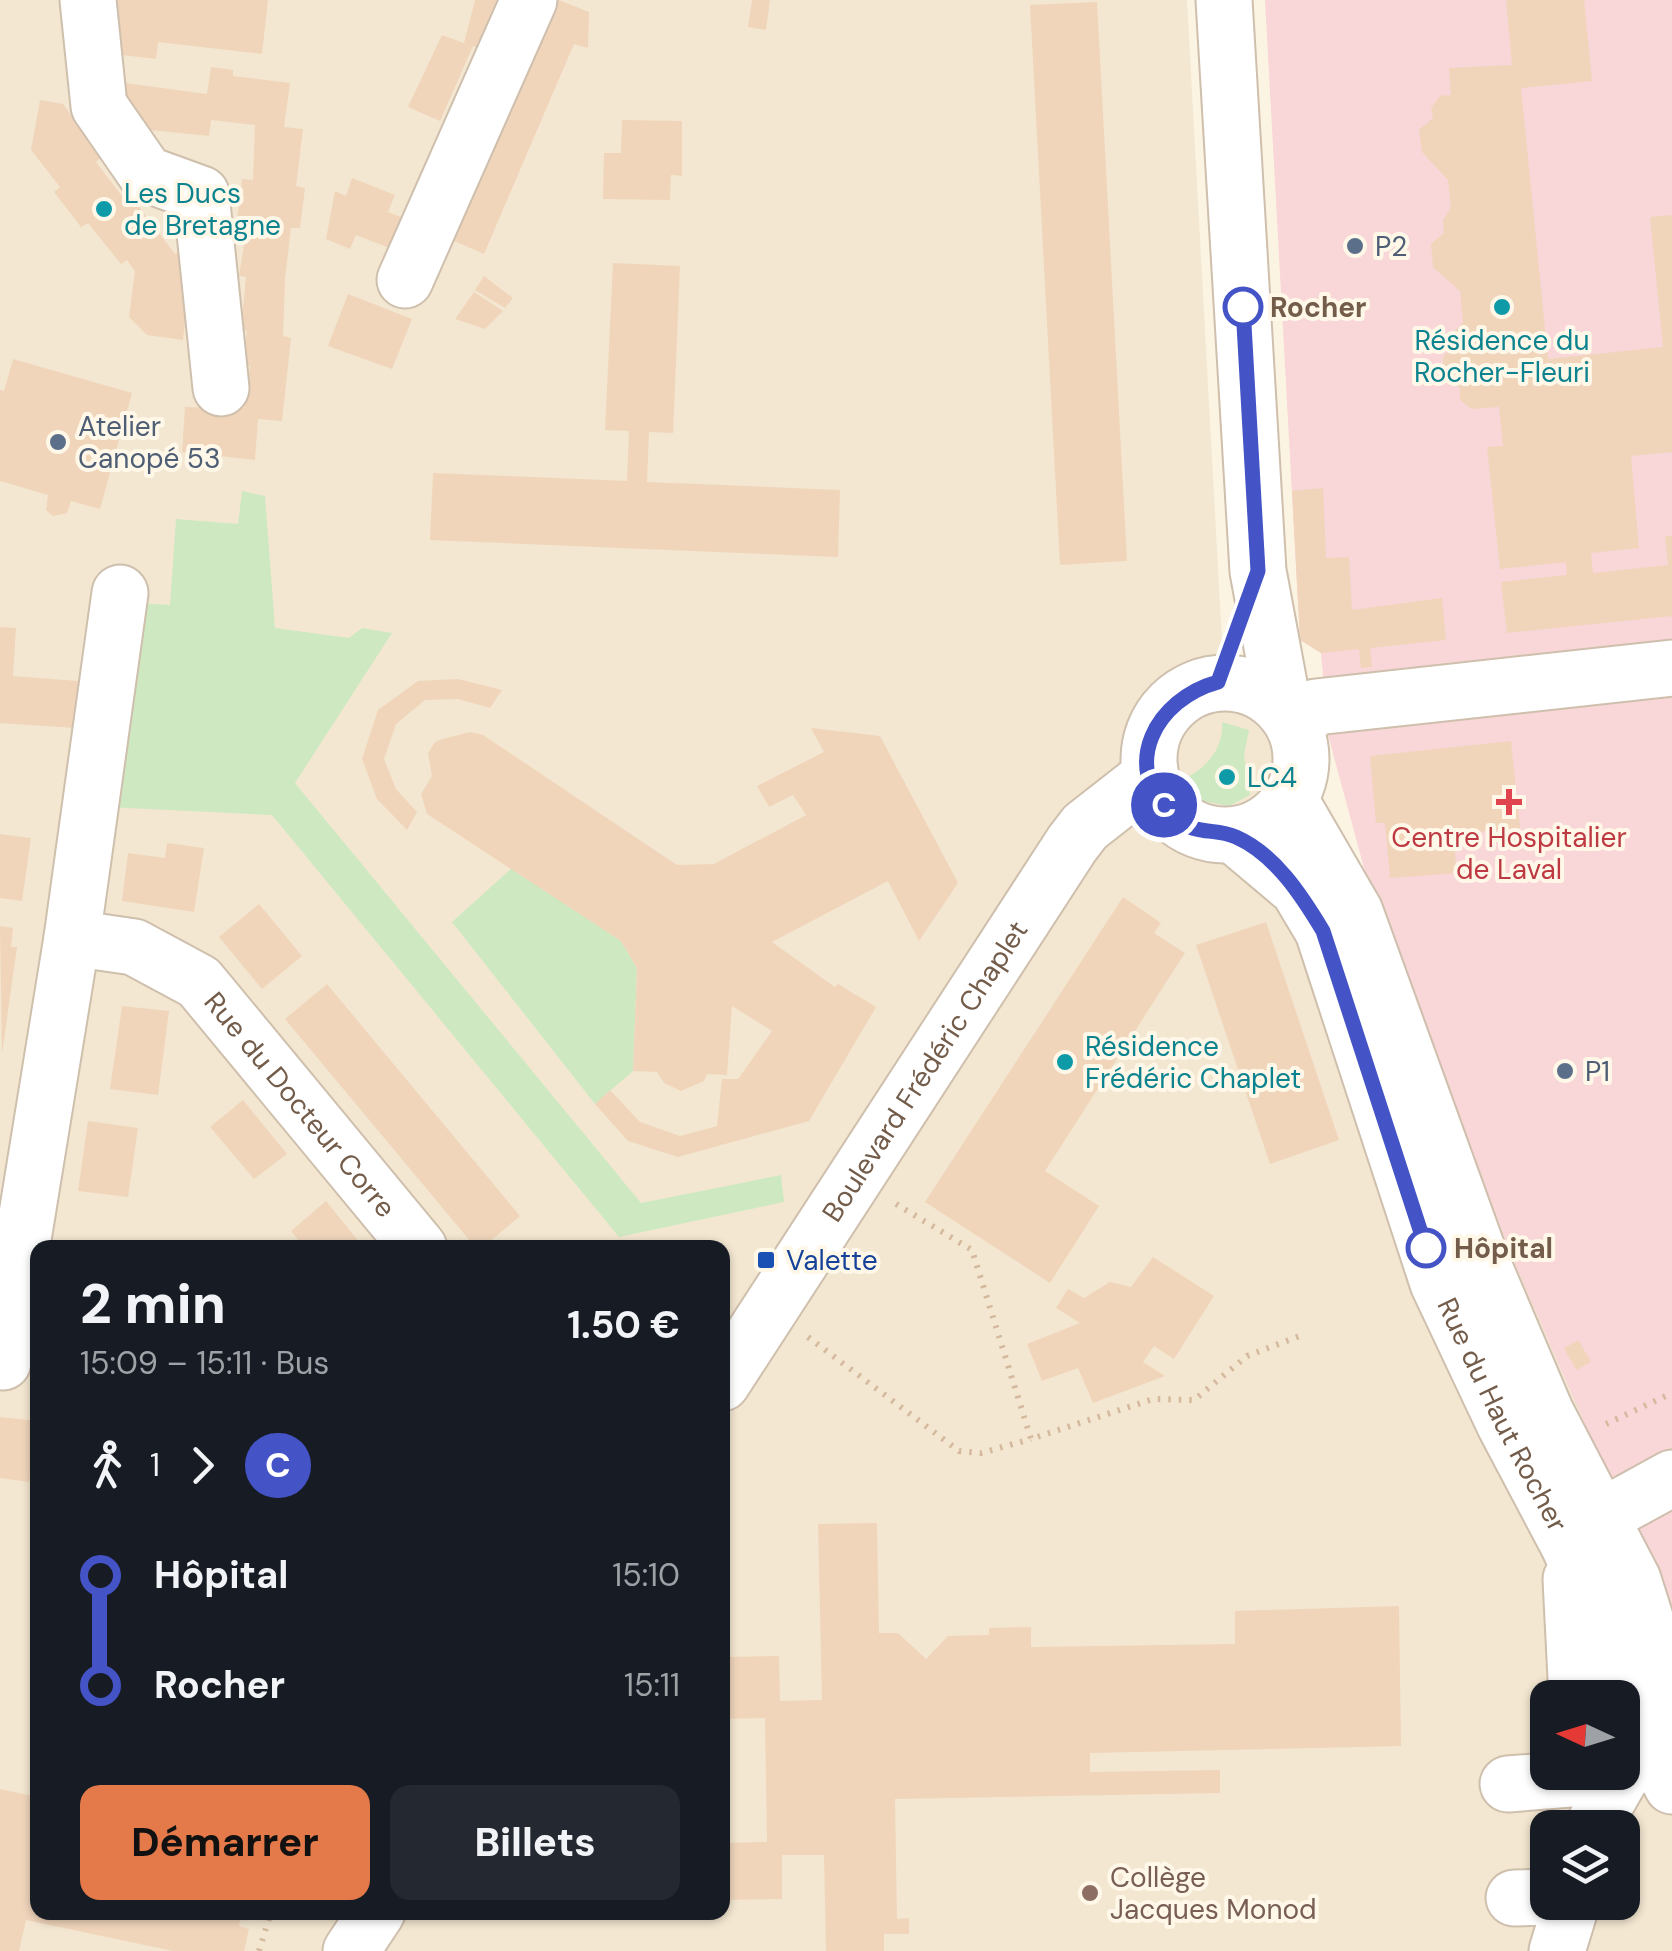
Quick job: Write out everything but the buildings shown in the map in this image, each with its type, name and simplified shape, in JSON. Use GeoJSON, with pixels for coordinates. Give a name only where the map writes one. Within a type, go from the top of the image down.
{"type":"FeatureCollection","features":[{"type":"Feature","properties":{"kind":"street"},"geometry":{"type":"LineString","coordinates":[[88,0],[99,106],[146,174],[200,194],[220,388]]}},
{"type":"Feature","properties":{"kind":"street"},"geometry":{"type":"LineString","coordinates":[[405,280],[528,0]]}},
{"type":"Feature","properties":{"kind":"street"},"geometry":{"type":"LineString","coordinates":[[1224,0],[1258,571],[1289,719],[1301,751],[1300,777],[1290,800],[1275,817],[1235,836],[1212,835],[1172,815],[1150,776],[1148,756],[1160,718],[1175,700],[1218,682],[1262,691],[1289,719]]}},
{"type":"Feature","properties":{"kind":"street"},"geometry":{"type":"LineString","coordinates":[[1218,682],[1258,571]]}},
{"type":"Feature","properties":{"kind":"street"},"geometry":{"type":"LineString","coordinates":[[30,1240],[120,593]]}},
{"type":"Feature","properties":{"kind":"street"},"geometry":{"type":"LineString","coordinates":[[1289,719],[1316,706],[1672,668]]}},
{"type":"Feature","properties":{"kind":"street","name":"Boulevard Frédéric Chaplet"},"geometry":{"type":"LineString","coordinates":[[730,1372],[1072,844],[1085,826],[1150,776]]}},
{"type":"Feature","properties":{"kind":"street","name":"Rue du Haut Rocher"},"geometry":{"type":"LineString","coordinates":[[1290,800],[1355,912],[1409,1127],[1438,1283],[1505,1425],[1586,1531],[1618,1680]]}},
{"type":"Feature","properties":{"kind":"street","name":"Rue du Haut Rocher"},"geometry":{"type":"LineString","coordinates":[[1235,836],[1298,889],[1323,931],[1409,1127]]}},
{"type":"Feature","properties":{"kind":"street","name":"Rue du Docteur Corre"},"geometry":{"type":"LineString","coordinates":[[72,938],[134,947],[199,982],[412,1240]]}},
{"type":"Feature","properties":{"kind":"street"},"geometry":{"type":"LineString","coordinates":[[13,1363],[30,1241]]}},
{"type":"Feature","properties":{"kind":"street"},"geometry":{"type":"LineString","coordinates":[[1578,1680],[1586,1531],[1672,1478]]}},
{"type":"Feature","properties":{"kind":"street"},"geometry":{"type":"LineString","coordinates":[[1508,1784],[1530,1779]]}},
{"type":"Feature","properties":{"kind":"street"},"geometry":{"type":"LineString","coordinates":[[351,1951],[372,1920]]}},
{"type":"Feature","properties":{"kind":"street"},"geometry":{"type":"LineString","coordinates":[[1557,1951],[1566,1920]]}},
{"type":"Feature","properties":{"kind":"path"},"geometry":{"type":"LineString","coordinates":[[856,1182],[972,1250],[1031,1440]]}},
{"type":"Feature","properties":{"kind":"path"},"geometry":{"type":"LineString","coordinates":[[803,1334],[959,1450],[981,1453],[1153,1399],[1194,1400],[1246,1356],[1305,1334]]}},
{"type":"Feature","properties":{"kind":"path"},"geometry":{"type":"LineString","coordinates":[[1591,1430],[1672,1393]]}},
{"type":"Feature","properties":{"kind":"path"},"geometry":{"type":"LineString","coordinates":[[259,1951],[269,1920]]}},
{"type":"Feature","properties":{"kind":"shaded area"},"geometry":{"type":"Polygon","coordinates":[[[0,0],[1187,0],[1222,641],[1611,1451],[1672,1542],[1672,1951],[0,1951],[0,0]]]}},
{"type":"Feature","properties":{"kind":"shaded area","name":"Centre Hospitalier de Laval"},"geometry":{"type":"Polygon","coordinates":[[[1265,0],[1672,0],[1672,1623],[1511,1255],[1364,868],[1328,735],[1321,653],[1300,640],[1265,0]]]}},
{"type":"Feature","properties":{"kind":"green space"},"geometry":{"type":"Polygon","coordinates":[[[242,491],[265,496],[275,628],[349,638],[362,628],[392,633],[295,783],[641,1203],[781,1175],[784,1202],[619,1237],[272,815],[107,807],[135,603],[170,605],[176,519],[238,524],[242,491]]]}},
{"type":"Feature","properties":{"kind":"green space"},"geometry":{"type":"Polygon","coordinates":[[[1222,722],[1249,730],[1244,755],[1250,795],[1229,806],[1197,800],[1181,780],[1198,771],[1216,750],[1222,722]]]}},
{"type":"Feature","properties":{"kind":"green space"},"geometry":{"type":"Polygon","coordinates":[[[512,868],[621,941],[637,968],[633,1071],[595,1104],[452,922],[512,868]]]}},
{"type":"Feature","properties":{"kind":"bus line","name":"C"},"geometry":{"type":"LineString","coordinates":[[1243,307],[1258,571],[1218,682],[1195,688],[1175,700],[1160,718],[1151,736],[1150,776],[1158,797],[1172,815],[1191,828],[1212,835],[1235,836],[1284,874],[1311,910],[1323,931],[1426,1248]]}},
{"type":"Feature","properties":{"kind":"place","name":"Les Ducs de Bretagne"},"geometry":{"type":"Point","coordinates":[104,209]}},
{"type":"Feature","properties":{"kind":"place","name":"P2"},"geometry":{"type":"Point","coordinates":[1355,246]}},
{"type":"Feature","properties":{"kind":"place","name":"Rocher"},"geometry":{"type":"Point","coordinates":[1243,307]}},
{"type":"Feature","properties":{"kind":"place","name":"Résidence du Rocher-Fleuri"},"geometry":{"type":"Point","coordinates":[1502,307]}},
{"type":"Feature","properties":{"kind":"place","name":"Atelier Canopé 53"},"geometry":{"type":"Point","coordinates":[58,442]}},
{"type":"Feature","properties":{"kind":"place","name":"LC4"},"geometry":{"type":"Point","coordinates":[1227,777]}},
{"type":"Feature","properties":{"kind":"place","name":"Centre Hospitalier de Laval"},"geometry":{"type":"Point","coordinates":[1509,802]}},
{"type":"Feature","properties":{"kind":"place","name":"Résidence Frédéric Chaplet"},"geometry":{"type":"Point","coordinates":[1065,1062]}},
{"type":"Feature","properties":{"kind":"place","name":"P1"},"geometry":{"type":"Point","coordinates":[1565,1071]}},
{"type":"Feature","properties":{"kind":"place","name":"Hôpital"},"geometry":{"type":"Point","coordinates":[1426,1248]}},
{"type":"Feature","properties":{"kind":"place","name":"Valette"},"geometry":{"type":"Point","coordinates":[766,1260]}},
{"type":"Feature","properties":{"kind":"place","name":"Collège Jacques Monod"},"geometry":{"type":"Point","coordinates":[1090,1893]}}]}
